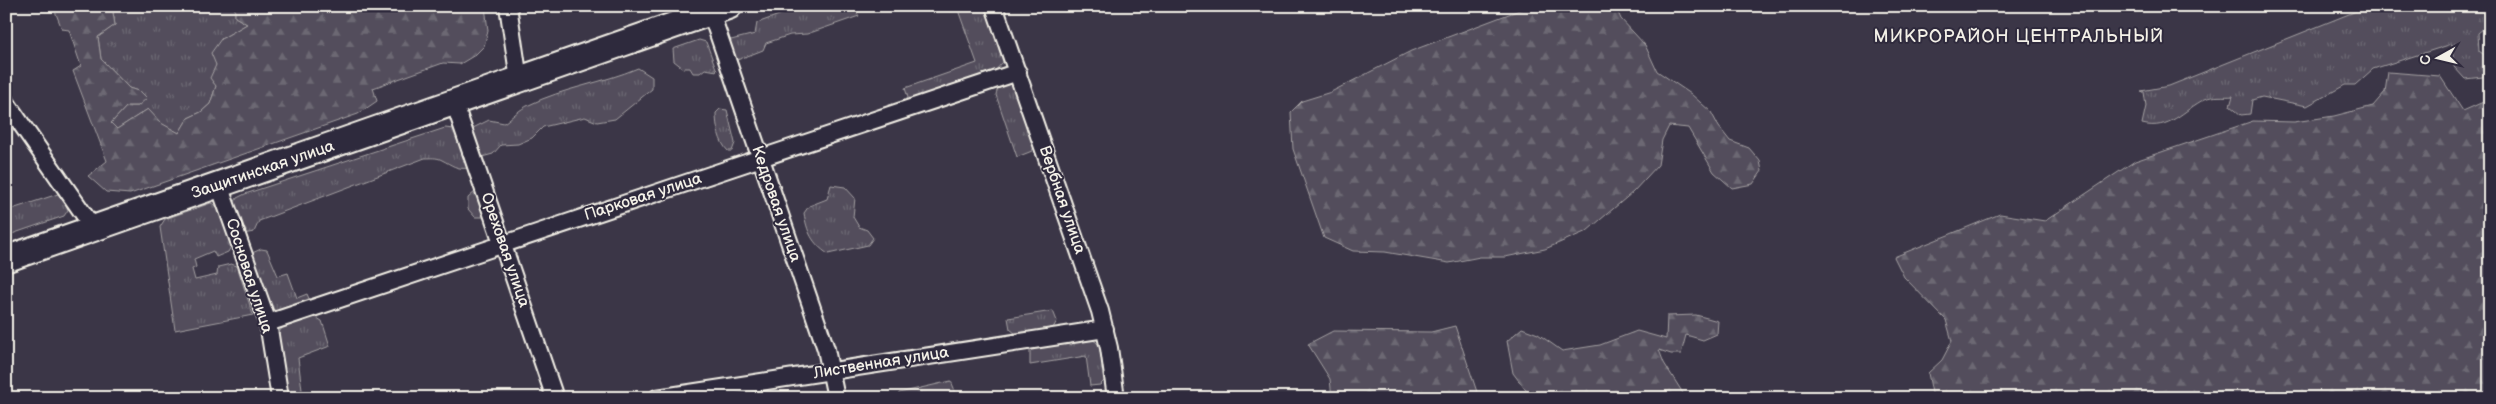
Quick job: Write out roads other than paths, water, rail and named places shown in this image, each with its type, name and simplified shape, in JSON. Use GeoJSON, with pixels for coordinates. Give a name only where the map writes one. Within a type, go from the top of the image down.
{"type":"FeatureCollection","features":[{"type":"Feature","properties":{"kind":"main road","name":"Защитинская улица"},"geometry":{"type":"LineString","coordinates":[[6,259],[720,10]]}},
{"type":"Feature","properties":{"kind":"street"},"geometry":{"type":"LineString","coordinates":[[508,6],[519,80]]}},
{"type":"Feature","properties":{"kind":"street","name":"Вербная улица"},"geometry":{"type":"LineString","coordinates":[[994,6],[1105,329],[1116,398]]}},
{"type":"Feature","properties":{"kind":"street","name":"Кедровая улица"},"geometry":{"type":"LineString","coordinates":[[720,10],[760,158],[826,349],[836,398]]}},
{"type":"Feature","properties":{"kind":"street","name":"Парковая улица"},"geometry":{"type":"LineString","coordinates":[[268,323],[1018,72]]}},
{"type":"Feature","properties":{"kind":"street"},"geometry":{"type":"LineString","coordinates":[[6,102],[94,228]]}},
{"type":"Feature","properties":{"kind":"street","name":"Ореховая улица"},"geometry":{"type":"LineString","coordinates":[[454,102],[555,398]]}},
{"type":"Feature","properties":{"kind":"street","name":"Сосновая улица"},"geometry":{"type":"LineString","coordinates":[[218,185],[268,323],[280,398]]}},
{"type":"Feature","properties":{"kind":"street","name":"Лиственная улица"},"geometry":{"type":"LineString","coordinates":[[657,398],[1105,329]]}},
{"type":"Feature","properties":{"kind":"district","name":"МИКРОРАЙОН ЦЕНТРАЛЬНЫЙ"},"geometry":{"type":"Point","coordinates":[2019,36]}}]}
